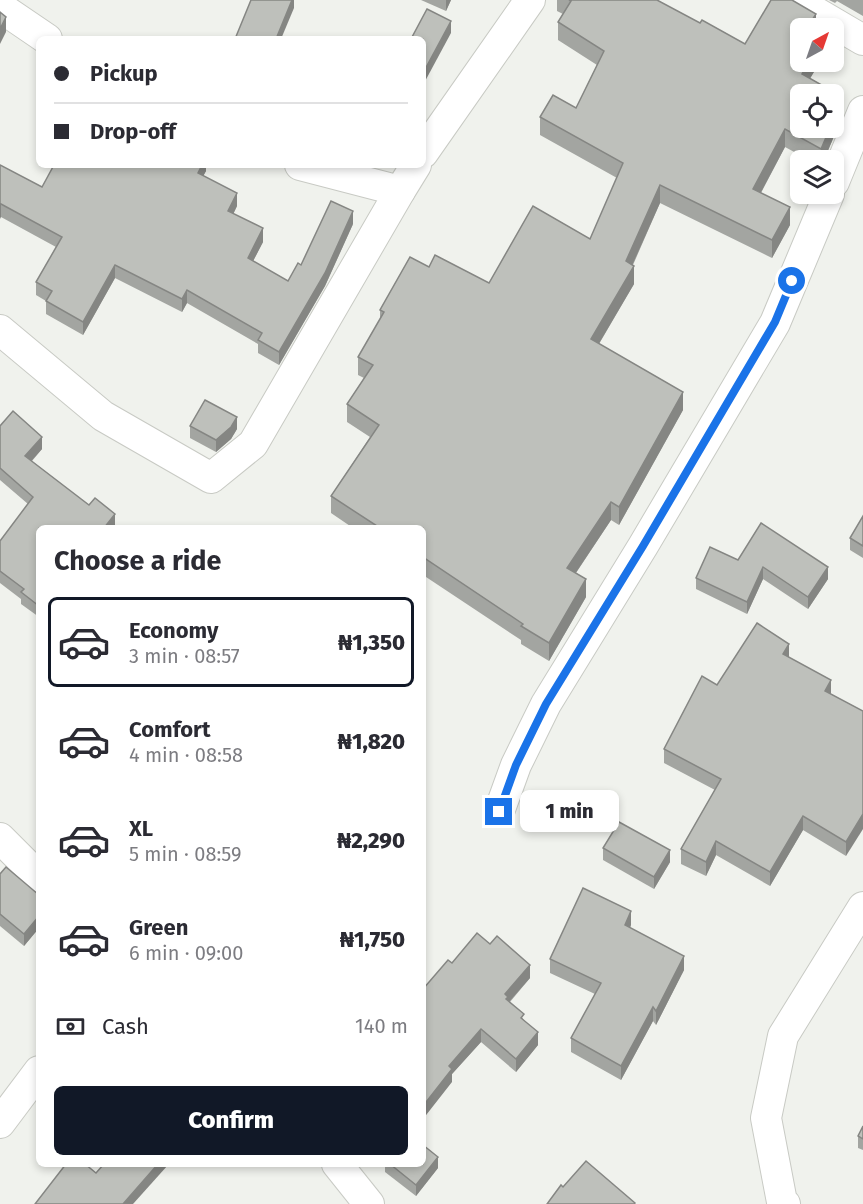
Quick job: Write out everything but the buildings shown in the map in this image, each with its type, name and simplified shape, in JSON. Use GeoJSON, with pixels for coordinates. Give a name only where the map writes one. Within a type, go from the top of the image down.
{"type":"FeatureCollection","features":[{"type":"Feature","properties":{"kind":"street"},"geometry":{"type":"LineString","coordinates":[[426,149],[530,0]]}},
{"type":"Feature","properties":{"kind":"street"},"geometry":{"type":"LineString","coordinates":[[795,0],[863,40]]}},
{"type":"Feature","properties":{"kind":"street"},"geometry":{"type":"LineString","coordinates":[[0,7],[43,36]]}},
{"type":"Feature","properties":{"kind":"street"},"geometry":{"type":"LineString","coordinates":[[844,158],[863,111]]}},
{"type":"Feature","properties":{"kind":"street"},"geometry":{"type":"LineString","coordinates":[[312,168],[400,191]]}},
{"type":"Feature","properties":{"kind":"street"},"geometry":{"type":"LineString","coordinates":[[0,330],[103,416],[211,478],[253,444],[414,168]]}},
{"type":"Feature","properties":{"kind":"street"},"geometry":{"type":"LineString","coordinates":[[499,812],[516,765],[546,704],[643,546],[775,322],[825,204]]}},
{"type":"Feature","properties":{"kind":"street"},"geometry":{"type":"LineString","coordinates":[[0,838],[36,875]]}},
{"type":"Feature","properties":{"kind":"street"},"geometry":{"type":"LineString","coordinates":[[785,1204],[782,1202],[766,1118],[783,1036],[863,907]]}},
{"type":"Feature","properties":{"kind":"street"},"geometry":{"type":"LineString","coordinates":[[0,1123],[36,1075]]}},
{"type":"Feature","properties":{"kind":"street"},"geometry":{"type":"LineString","coordinates":[[339,1167],[369,1204]]}},
{"type":"Feature","properties":{"kind":"route"},"geometry":{"type":"LineString","coordinates":[[499,812],[516,765],[546,704],[643,546],[775,322],[792,281]]}}]}
